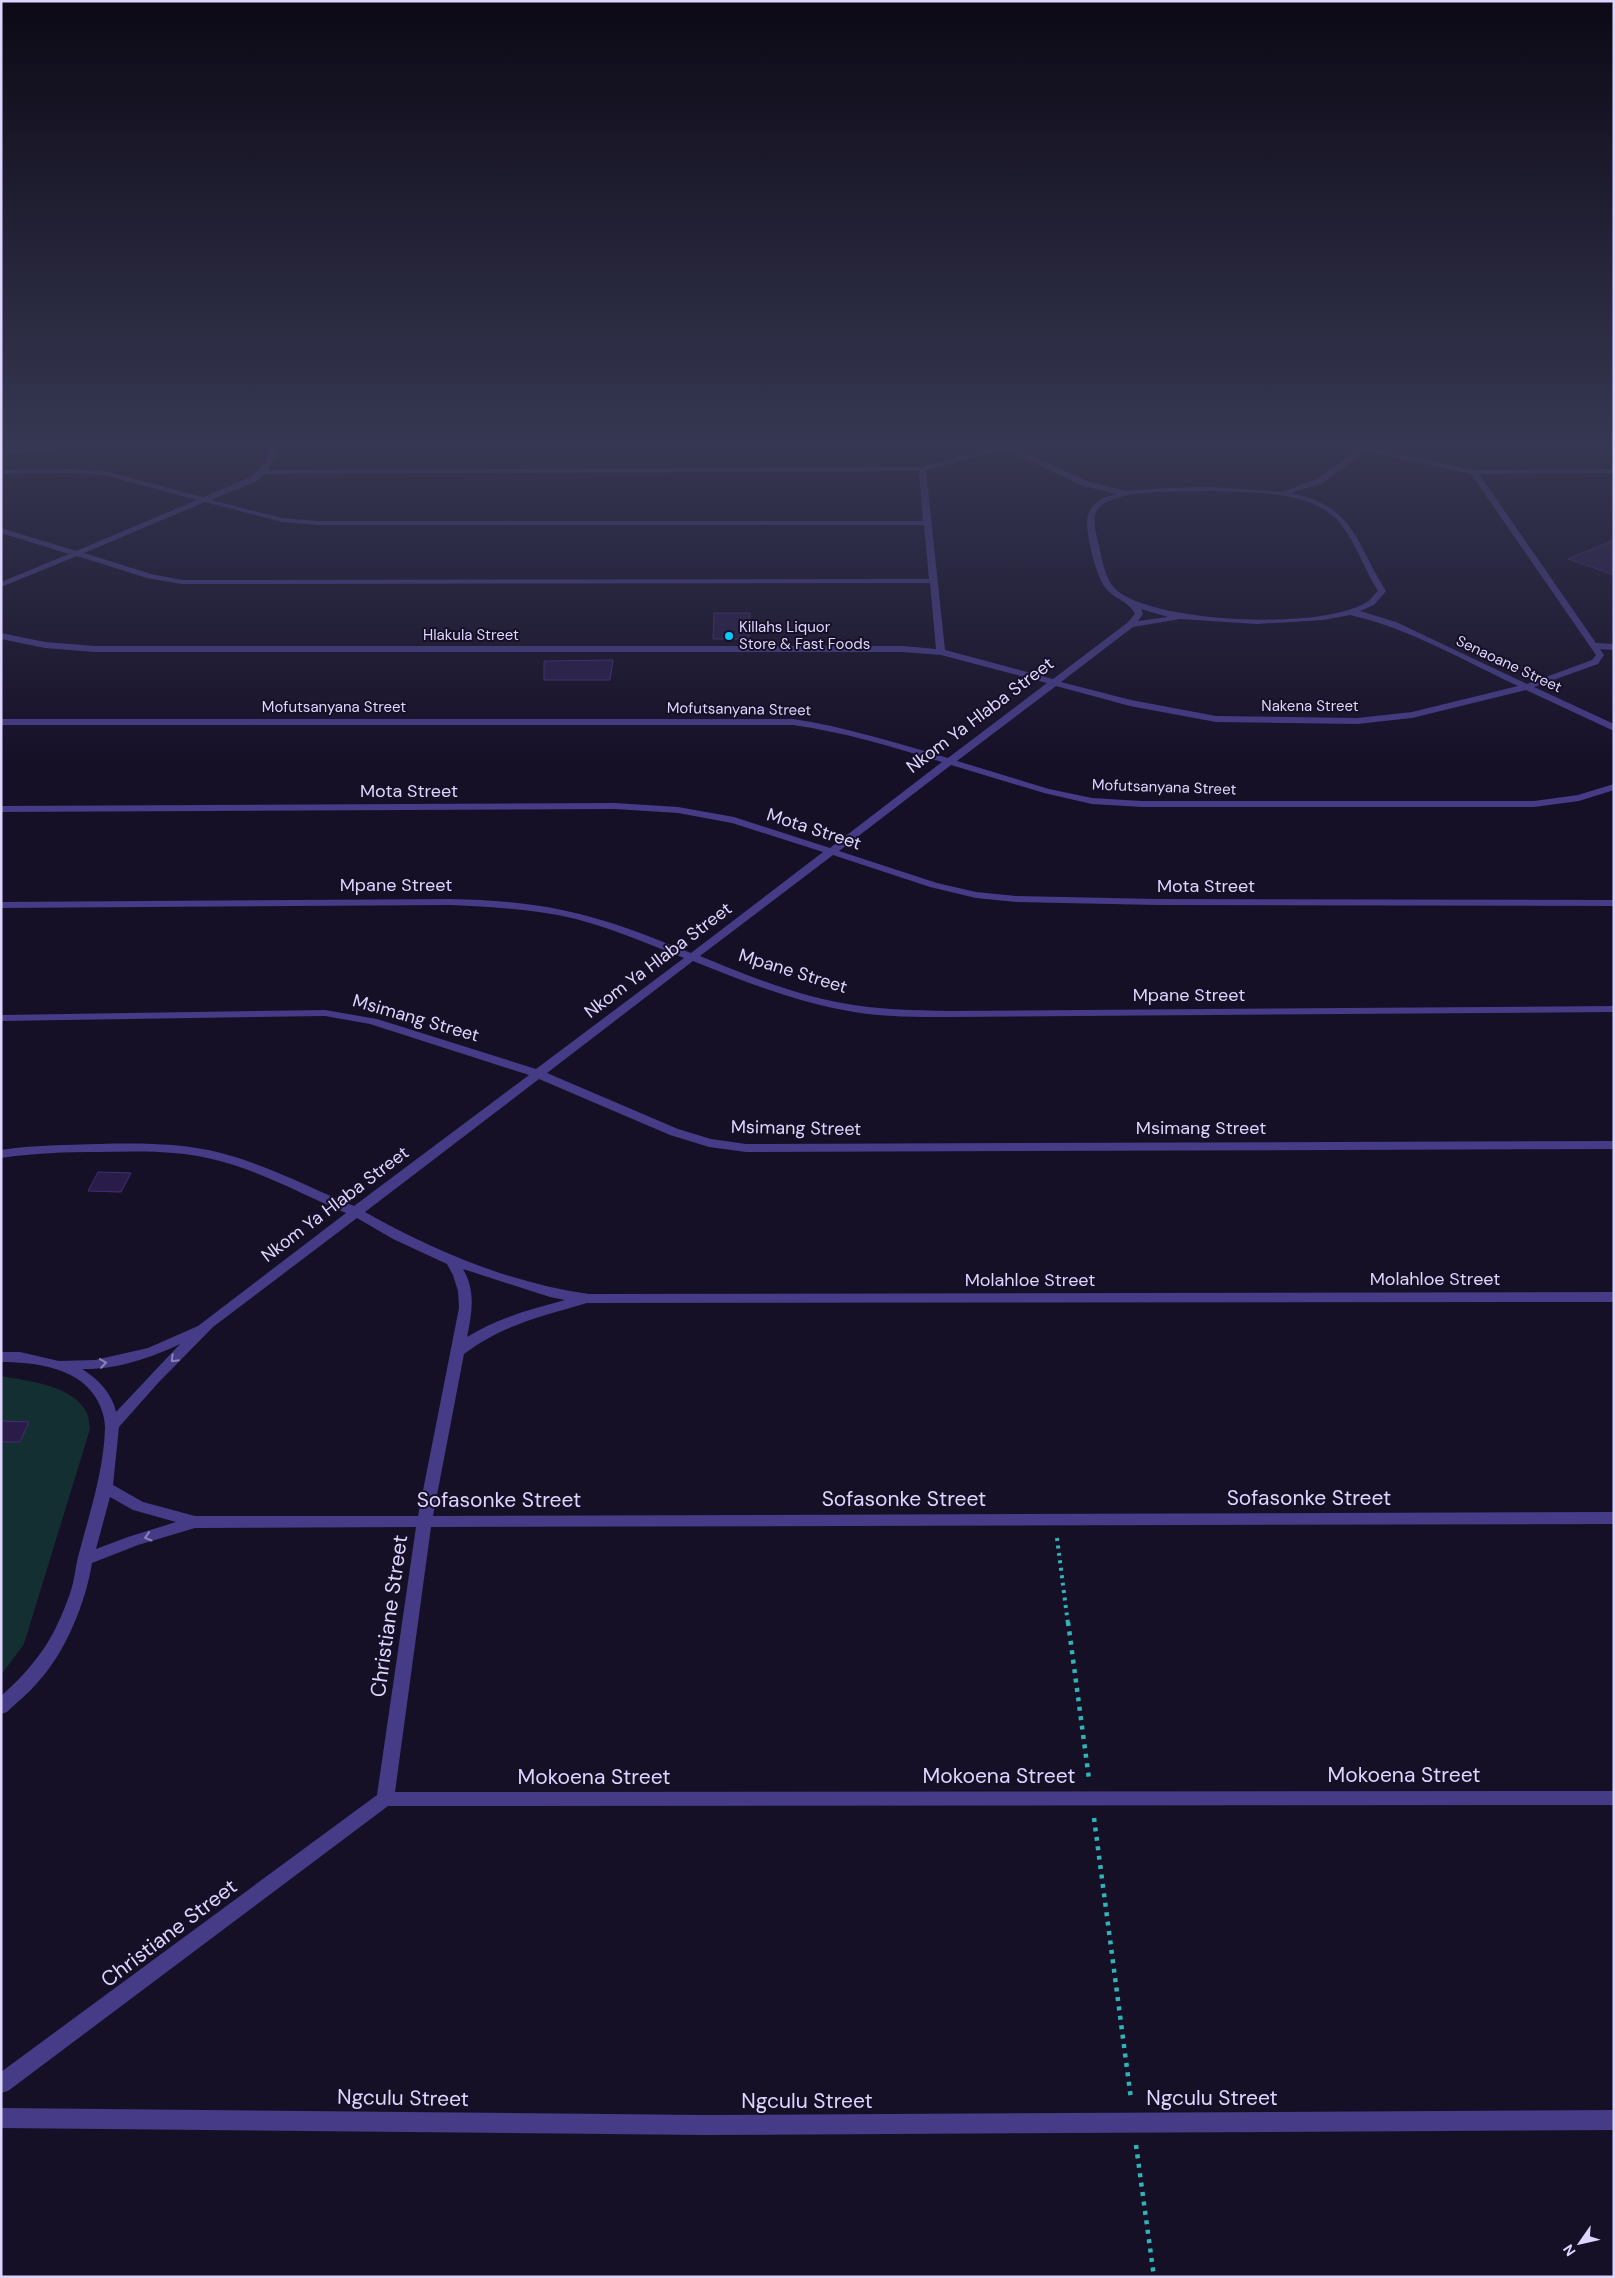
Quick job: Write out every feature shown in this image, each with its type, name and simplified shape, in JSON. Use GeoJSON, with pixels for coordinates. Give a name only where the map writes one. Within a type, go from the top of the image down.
{"type":"FeatureCollection","features":[{"type":"Feature","properties":{"kind":"street"},"geometry":{"type":"LineString","coordinates":[[69,550],[150,576],[190,583],[934,581]]}},
{"type":"Feature","properties":{"kind":"street"},"geometry":{"type":"LineString","coordinates":[[1,585],[84,550]]}},
{"type":"Feature","properties":{"kind":"street"},"geometry":{"type":"LineString","coordinates":[[931,550],[941,652]]}},
{"type":"Feature","properties":{"kind":"street"},"geometry":{"type":"LineString","coordinates":[[1096,550],[1100,569],[1111,590],[1133,602],[1184,617],[1257,622],[1311,619],[1362,609],[1374,603],[1380,598],[1382,591],[1359,550]]}},
{"type":"Feature","properties":{"kind":"street"},"geometry":{"type":"LineString","coordinates":[[1529,550],[1596,646],[1614,647]]}},
{"type":"Feature","properties":{"kind":"street"},"geometry":{"type":"LineString","coordinates":[[1130,625],[1139,614],[1133,602]]}},
{"type":"Feature","properties":{"kind":"street","name":"Senaoane Street"},"geometry":{"type":"LineString","coordinates":[[1374,603],[1381,616],[1393,624]]}},
{"type":"Feature","properties":{"kind":"street","name":"Senaoane Street"},"geometry":{"type":"LineString","coordinates":[[1345,613],[1363,614],[1393,624],[1614,728]]}},
{"type":"Feature","properties":{"kind":"street","name":"Nkom Ya Hlaba Street"},"geometry":{"type":"LineString","coordinates":[[112,1426],[154,1379],[208,1324],[1052,683],[1130,625],[1184,617]]}},
{"type":"Feature","properties":{"kind":"street","name":"Hlakula Street"},"geometry":{"type":"LineString","coordinates":[[1,636],[45,645],[95,649],[875,648],[941,652]]}},
{"type":"Feature","properties":{"kind":"street","name":"Nakena Street"},"geometry":{"type":"LineString","coordinates":[[941,652],[1130,703],[1216,719],[1357,721],[1412,715],[1526,687],[1594,662],[1600,655],[1596,646]]}},
{"type":"Feature","properties":{"kind":"street","name":"Mofutsanyana Street"},"geometry":{"type":"LineString","coordinates":[[1,722],[793,722],[822,726],[864,736],[1047,791],[1084,799],[1142,804],[1534,804],[1579,798],[1614,787]]}},
{"type":"Feature","properties":{"kind":"street","name":"Mota Street"},"geometry":{"type":"LineString","coordinates":[[1,809],[616,806],[678,810],[734,820],[934,885],[976,894],[1016,899],[1168,902],[1614,902]]}},
{"type":"Feature","properties":{"kind":"street","name":"Mpane Street"},"geometry":{"type":"LineString","coordinates":[[1,905],[442,902],[507,904],[550,911],[597,922],[789,992],[839,1006],[889,1013],[1614,1009]]}},
{"type":"Feature","properties":{"kind":"street","name":"Msimang Street"},"geometry":{"type":"LineString","coordinates":[[1,1018],[343,1014],[373,1021],[538,1074],[674,1132],[709,1143],[746,1148],[1614,1145]]}},
{"type":"Feature","properties":{"kind":"street"},"geometry":{"type":"LineString","coordinates":[[1,1154],[36,1149],[84,1147],[184,1150],[218,1156],[246,1165],[356,1212],[398,1236],[452,1261]]}},
{"type":"Feature","properties":{"kind":"street","name":"Molahloe Street"},"geometry":{"type":"LineString","coordinates":[[452,1261],[555,1294],[589,1299],[1614,1297]]}},
{"type":"Feature","properties":{"kind":"street","name":"Christiane Street"},"geometry":{"type":"LineString","coordinates":[[1,2084],[385,1799],[424,1522],[466,1308],[465,1291],[460,1275],[452,1261]]}},
{"type":"Feature","properties":{"kind":"street"},"geometry":{"type":"LineString","coordinates":[[458,1351],[477,1335],[503,1322],[589,1299]]}},
{"type":"Feature","properties":{"kind":"street","name":"Nkom Ya Hlaba Street"},"geometry":{"type":"LineString","coordinates":[[54,1364],[95,1365],[152,1352],[208,1324]]}},
{"type":"Feature","properties":{"kind":"street"},"geometry":{"type":"LineString","coordinates":[[1,1357],[20,1357],[54,1364],[69,1368],[87,1379],[100,1392],[108,1408],[112,1426],[105,1486],[85,1560],[81,1586],[56,1644],[33,1676],[1,1707]]}},
{"type":"Feature","properties":{"kind":"street","name":"Sofasonke Street"},"geometry":{"type":"LineString","coordinates":[[105,1486],[138,1506],[195,1522],[1614,1518]]}},
{"type":"Feature","properties":{"kind":"street","name":"Sofasonke Street"},"geometry":{"type":"LineString","coordinates":[[85,1560],[133,1541],[195,1522]]}},
{"type":"Feature","properties":{"kind":"street","name":"Mokoena Street"},"geometry":{"type":"LineString","coordinates":[[385,1799],[1614,1798]]}},
{"type":"Feature","properties":{"kind":"street","name":"Ngculu Street"},"geometry":{"type":"LineString","coordinates":[[1,2118],[705,2125],[1614,2120]]}},
{"type":"Feature","properties":{"kind":"path"},"geometry":{"type":"LineString","coordinates":[[1055,1520],[1154,2277]]}},
{"type":"Feature","properties":{"kind":"green space"},"geometry":{"type":"Polygon","coordinates":[[[1,1376],[61,1390],[71,1396],[87,1413],[90,1429],[24,1644],[1,1675],[1,1376]]]}},
{"type":"Feature","properties":{"kind":"building"},"geometry":{"type":"Polygon","coordinates":[[[1589,550],[1614,550],[1614,575],[1568,559],[1589,550]]]}},
{"type":"Feature","properties":{"kind":"building"},"geometry":{"type":"Polygon","coordinates":[[[714,613],[750,613],[749,639],[713,639],[714,613]]]}},
{"type":"Feature","properties":{"kind":"building"},"geometry":{"type":"Polygon","coordinates":[[[613,660],[610,680],[544,680],[544,661],[613,660]]]}},
{"type":"Feature","properties":{"kind":"building"},"geometry":{"type":"Polygon","coordinates":[[[98,1172],[131,1173],[121,1192],[88,1191],[98,1172]]]}},
{"type":"Feature","properties":{"kind":"building"},"geometry":{"type":"Polygon","coordinates":[[[1,1421],[29,1422],[20,1442],[1,1442],[1,1421]]]}},
{"type":"Feature","properties":{"kind":"place","name":"Killahs Liquor Store & Fast Foods"},"geometry":{"type":"Point","coordinates":[729,636]}}]}
